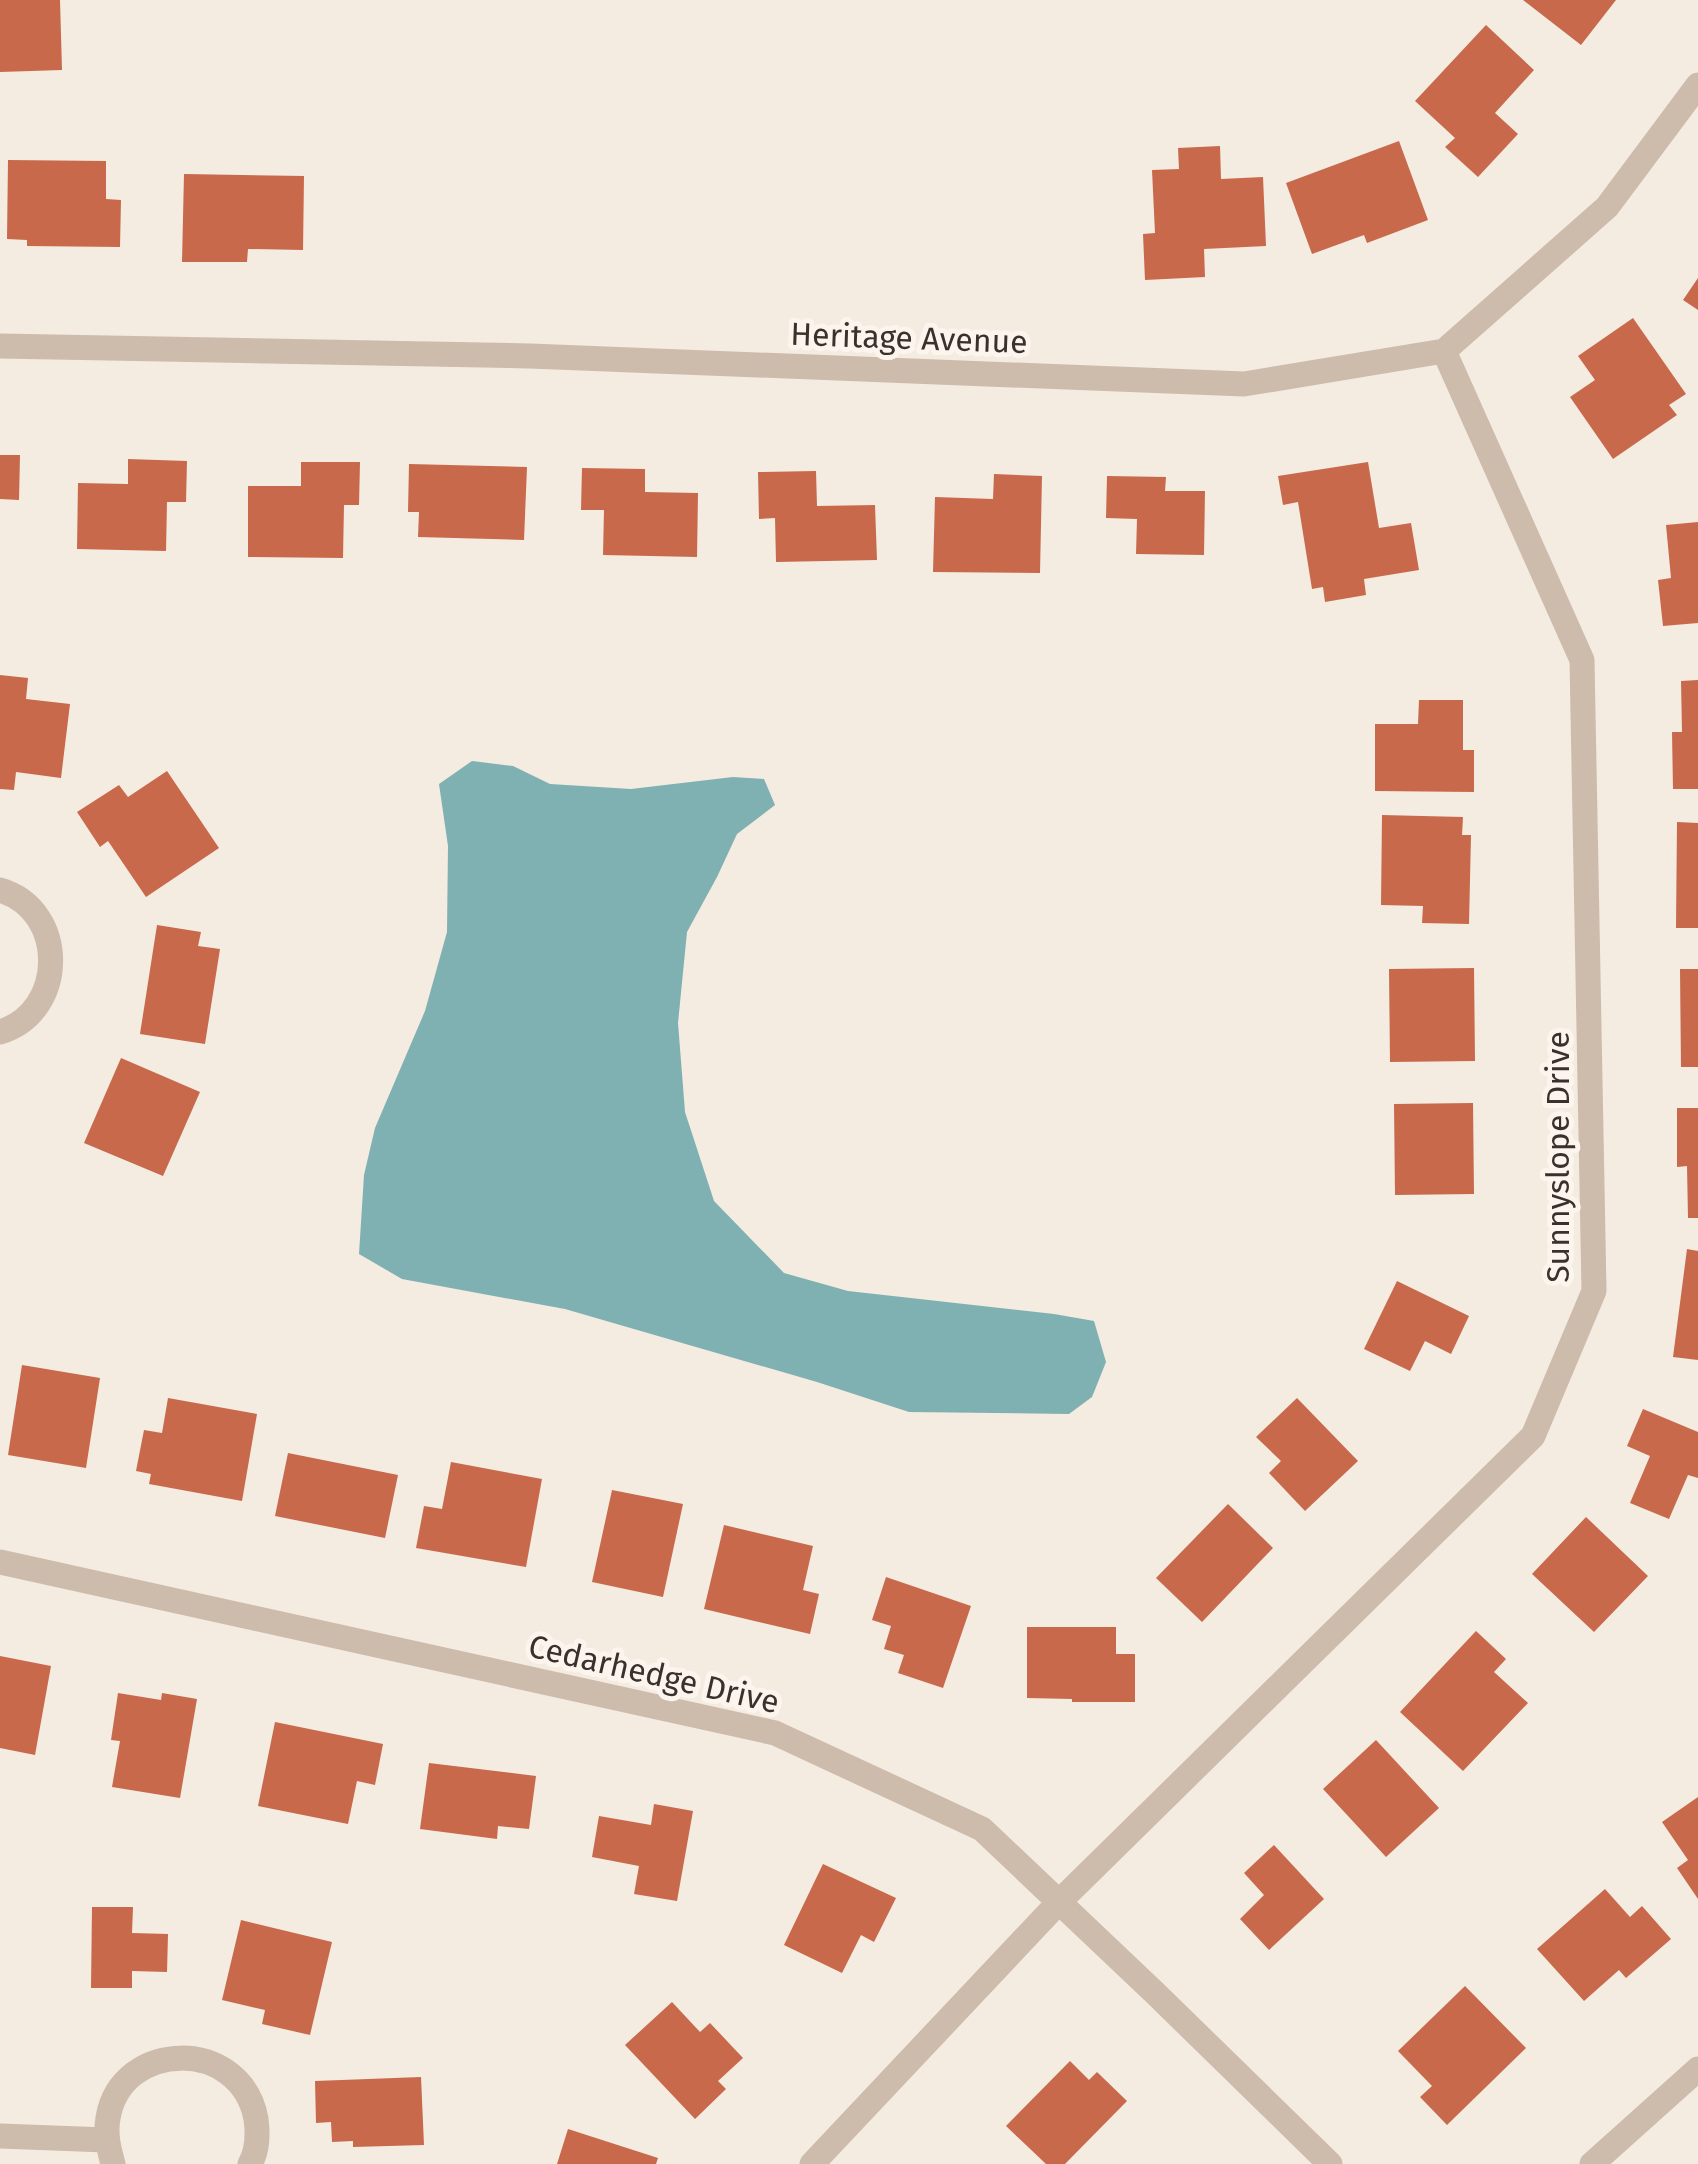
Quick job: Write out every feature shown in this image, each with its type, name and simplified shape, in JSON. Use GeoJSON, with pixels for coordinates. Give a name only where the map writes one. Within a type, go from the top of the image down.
{"type":"FeatureCollection","features":[{"type":"Feature","properties":{"kind":"street"},"geometry":{"type":"LineString","coordinates":[[1444,351],[1607,208],[1698,85]]}},
{"type":"Feature","properties":{"kind":"street","name":"Heritage Avenue"},"geometry":{"type":"LineString","coordinates":[[0,346],[530,356],[1244,384],[1444,351]]}},
{"type":"Feature","properties":{"kind":"street","name":"Sunnyslope Drive"},"geometry":{"type":"LineString","coordinates":[[812,2164],[1059,1902],[1533,1436],[1594,1291],[1582,660],[1444,351]]}},
{"type":"Feature","properties":{"kind":"street"},"geometry":{"type":"LineString","coordinates":[[0,890],[29,906],[44,926],[51,948],[52,972],[44,996],[30,1016],[0,1032]]}},
{"type":"Feature","properties":{"kind":"street","name":"Cedarhedge Drive"},"geometry":{"type":"LineString","coordinates":[[0,1562],[775,1733],[982,1829],[1330,2164]]}},
{"type":"Feature","properties":{"kind":"street"},"geometry":{"type":"LineString","coordinates":[[0,2136],[110,2152],[108,2116],[117,2093],[133,2075],[154,2062],[177,2058],[202,2060],[224,2070],[242,2086],[254,2107],[258,2132],[250,2164]]}},
{"type":"Feature","properties":{"kind":"street"},"geometry":{"type":"LineString","coordinates":[[1592,2164],[1698,2070]]}},
{"type":"Feature","properties":{"kind":"water"},"geometry":{"type":"Polygon","coordinates":[[[472,761],[513,766],[550,784],[631,789],[733,777],[764,779],[775,805],[737,834],[687,932],[678,1023],[685,1112],[714,1201],[784,1273],[848,1291],[1094,1321],[1106,1362],[1092,1397],[1069,1414],[909,1412],[565,1309],[402,1279],[359,1254],[364,1175],[375,1128],[425,1011],[447,932],[448,846],[439,784],[472,761]]]}},
{"type":"Feature","properties":{"kind":"building"},"geometry":{"type":"Polygon","coordinates":[[[0,0],[60,0],[62,70],[0,72],[0,0]]]}},
{"type":"Feature","properties":{"kind":"building"},"geometry":{"type":"Polygon","coordinates":[[[1523,0],[1616,0],[1581,45],[1523,0]]]}},
{"type":"Feature","properties":{"kind":"building"},"geometry":{"type":"Polygon","coordinates":[[[1486,25],[1534,70],[1495,113],[1518,134],[1478,177],[1445,147],[1455,138],[1415,101],[1486,25]]]}},
{"type":"Feature","properties":{"kind":"building"},"geometry":{"type":"Polygon","coordinates":[[[1399,141],[1428,220],[1367,243],[1364,235],[1312,254],[1286,183],[1399,141]]]}},
{"type":"Feature","properties":{"kind":"building"},"geometry":{"type":"Polygon","coordinates":[[[1220,146],[1221,179],[1263,177],[1266,246],[1204,249],[1205,277],[1145,280],[1143,234],[1155,233],[1152,170],[1179,169],[1178,148],[1220,146]]]}},
{"type":"Feature","properties":{"kind":"building"},"geometry":{"type":"Polygon","coordinates":[[[8,160],[106,161],[106,199],[121,200],[120,247],[27,246],[27,240],[7,239],[8,160]]]}},
{"type":"Feature","properties":{"kind":"building"},"geometry":{"type":"Polygon","coordinates":[[[184,174],[304,176],[303,250],[248,249],[247,262],[182,262],[184,174]]]}},
{"type":"Feature","properties":{"kind":"building"},"geometry":{"type":"Polygon","coordinates":[[[1698,278],[1698,310],[1683,300],[1698,278]]]}},
{"type":"Feature","properties":{"kind":"building"},"geometry":{"type":"Polygon","coordinates":[[[1633,318],[1686,394],[1669,405],[1677,415],[1613,459],[1570,397],[1595,380],[1578,356],[1633,318]]]}},
{"type":"Feature","properties":{"kind":"building"},"geometry":{"type":"Polygon","coordinates":[[[0,455],[20,455],[19,500],[0,499],[0,455]]]}},
{"type":"Feature","properties":{"kind":"building"},"geometry":{"type":"Polygon","coordinates":[[[128,459],[187,461],[186,502],[167,502],[166,551],[77,549],[78,483],[128,484],[128,459]]]}},
{"type":"Feature","properties":{"kind":"building"},"geometry":{"type":"Polygon","coordinates":[[[301,462],[360,462],[359,505],[344,505],[343,558],[248,557],[248,486],[301,486],[301,462]]]}},
{"type":"Feature","properties":{"kind":"building"},"geometry":{"type":"Polygon","coordinates":[[[1368,462],[1379,528],[1411,523],[1419,570],[1364,579],[1366,595],[1325,602],[1323,587],[1312,589],[1298,502],[1283,505],[1278,476],[1368,462]]]}},
{"type":"Feature","properties":{"kind":"building"},"geometry":{"type":"Polygon","coordinates":[[[409,464],[527,467],[524,540],[418,537],[419,512],[408,512],[409,464]]]}},
{"type":"Feature","properties":{"kind":"building"},"geometry":{"type":"Polygon","coordinates":[[[582,468],[645,469],[645,492],[698,493],[697,557],[603,555],[604,510],[581,510],[582,468]]]}},
{"type":"Feature","properties":{"kind":"building"},"geometry":{"type":"Polygon","coordinates":[[[816,471],[817,506],[875,505],[877,560],[776,562],[775,518],[759,519],[758,472],[816,471]]]}},
{"type":"Feature","properties":{"kind":"building"},"geometry":{"type":"Polygon","coordinates":[[[994,474],[1042,476],[1040,573],[933,572],[935,497],[993,499],[994,474]]]}},
{"type":"Feature","properties":{"kind":"building"},"geometry":{"type":"Polygon","coordinates":[[[1107,476],[1166,477],[1165,491],[1205,491],[1204,555],[1136,554],[1137,519],[1106,518],[1107,476]]]}},
{"type":"Feature","properties":{"kind":"building"},"geometry":{"type":"Polygon","coordinates":[[[1698,522],[1698,623],[1663,626],[1658,580],[1671,578],[1666,525],[1698,522]]]}},
{"type":"Feature","properties":{"kind":"building"},"geometry":{"type":"Polygon","coordinates":[[[0,675],[28,678],[26,699],[70,704],[61,778],[16,772],[14,790],[0,789],[0,675]]]}},
{"type":"Feature","properties":{"kind":"building"},"geometry":{"type":"Polygon","coordinates":[[[1698,680],[1698,789],[1673,789],[1672,732],[1682,732],[1681,681],[1698,680]]]}},
{"type":"Feature","properties":{"kind":"building"},"geometry":{"type":"Polygon","coordinates":[[[1419,700],[1463,700],[1463,750],[1474,750],[1474,792],[1375,791],[1375,724],[1418,724],[1419,700]]]}},
{"type":"Feature","properties":{"kind":"building"},"geometry":{"type":"Polygon","coordinates":[[[167,771],[219,848],[146,897],[108,841],[100,847],[77,812],[119,785],[128,797],[167,771]]]}},
{"type":"Feature","properties":{"kind":"building"},"geometry":{"type":"Polygon","coordinates":[[[1382,815],[1463,817],[1462,835],[1471,835],[1469,924],[1422,923],[1423,906],[1381,905],[1382,815]]]}},
{"type":"Feature","properties":{"kind":"building"},"geometry":{"type":"Polygon","coordinates":[[[1677,822],[1698,823],[1698,928],[1676,928],[1677,822]]]}},
{"type":"Feature","properties":{"kind":"building"},"geometry":{"type":"Polygon","coordinates":[[[157,925],[201,932],[198,946],[220,949],[205,1044],[140,1034],[157,925]]]}},
{"type":"Feature","properties":{"kind":"building"},"geometry":{"type":"Polygon","coordinates":[[[1474,968],[1475,1061],[1390,1062],[1389,969],[1474,968]]]}},
{"type":"Feature","properties":{"kind":"building"},"geometry":{"type":"Polygon","coordinates":[[[1680,969],[1698,969],[1698,1067],[1681,1067],[1680,969]]]}},
{"type":"Feature","properties":{"kind":"building"},"geometry":{"type":"Polygon","coordinates":[[[121,1058],[200,1092],[163,1176],[84,1143],[121,1058]]]}},
{"type":"Feature","properties":{"kind":"building"},"geometry":{"type":"Polygon","coordinates":[[[1473,1103],[1474,1194],[1395,1195],[1394,1104],[1473,1103]]]}},
{"type":"Feature","properties":{"kind":"building"},"geometry":{"type":"Polygon","coordinates":[[[1677,1108],[1698,1108],[1698,1218],[1688,1218],[1687,1166],[1677,1167],[1677,1108]]]}},
{"type":"Feature","properties":{"kind":"building"},"geometry":{"type":"Polygon","coordinates":[[[1687,1249],[1698,1251],[1698,1360],[1673,1357],[1687,1249]]]}},
{"type":"Feature","properties":{"kind":"building"},"geometry":{"type":"Polygon","coordinates":[[[1397,1281],[1469,1316],[1451,1354],[1425,1341],[1410,1371],[1364,1349],[1397,1281]]]}},
{"type":"Feature","properties":{"kind":"building"},"geometry":{"type":"Polygon","coordinates":[[[22,1365],[100,1378],[86,1468],[8,1455],[22,1365]]]}},
{"type":"Feature","properties":{"kind":"building"},"geometry":{"type":"Polygon","coordinates":[[[168,1398],[257,1414],[242,1501],[149,1484],[151,1474],[136,1471],[144,1430],[162,1433],[168,1398]]]}},
{"type":"Feature","properties":{"kind":"building"},"geometry":{"type":"Polygon","coordinates":[[[1297,1398],[1358,1461],[1305,1511],[1269,1473],[1281,1461],[1256,1437],[1297,1398]]]}},
{"type":"Feature","properties":{"kind":"building"},"geometry":{"type":"Polygon","coordinates":[[[1643,1409],[1698,1432],[1698,1478],[1688,1475],[1669,1519],[1630,1503],[1650,1456],[1627,1446],[1643,1409]]]}},
{"type":"Feature","properties":{"kind":"building"},"geometry":{"type":"Polygon","coordinates":[[[288,1453],[398,1475],[385,1538],[275,1516],[288,1453]]]}},
{"type":"Feature","properties":{"kind":"building"},"geometry":{"type":"Polygon","coordinates":[[[451,1462],[542,1479],[526,1567],[416,1548],[424,1506],[442,1509],[451,1462]]]}},
{"type":"Feature","properties":{"kind":"building"},"geometry":{"type":"Polygon","coordinates":[[[612,1490],[683,1504],[663,1597],[592,1582],[612,1490]]]}},
{"type":"Feature","properties":{"kind":"building"},"geometry":{"type":"Polygon","coordinates":[[[1228,1504],[1273,1548],[1202,1622],[1156,1578],[1228,1504]]]}},
{"type":"Feature","properties":{"kind":"building"},"geometry":{"type":"Polygon","coordinates":[[[1586,1517],[1648,1576],[1594,1632],[1532,1574],[1586,1517]]]}},
{"type":"Feature","properties":{"kind":"building"},"geometry":{"type":"Polygon","coordinates":[[[724,1525],[813,1546],[803,1590],[819,1594],[810,1634],[704,1609],[724,1525]]]}},
{"type":"Feature","properties":{"kind":"building"},"geometry":{"type":"Polygon","coordinates":[[[886,1577],[971,1606],[943,1688],[898,1673],[904,1655],[884,1649],[891,1626],[872,1620],[886,1577]]]}},
{"type":"Feature","properties":{"kind":"building"},"geometry":{"type":"Polygon","coordinates":[[[1027,1627],[1116,1627],[1116,1654],[1135,1654],[1135,1702],[1027,1698],[1027,1627]]]}},
{"type":"Feature","properties":{"kind":"building"},"geometry":{"type":"Polygon","coordinates":[[[1476,1631],[1506,1659],[1494,1672],[1528,1703],[1463,1771],[1400,1712],[1476,1631]]]}},
{"type":"Feature","properties":{"kind":"building"},"geometry":{"type":"Polygon","coordinates":[[[0,1656],[51,1666],[35,1755],[0,1748],[0,1656]]]}},
{"type":"Feature","properties":{"kind":"building"},"geometry":{"type":"Polygon","coordinates":[[[118,1693],[161,1700],[162,1693],[197,1699],[180,1798],[112,1787],[120,1741],[111,1740],[118,1693]]]}},
{"type":"Feature","properties":{"kind":"building"},"geometry":{"type":"Polygon","coordinates":[[[275,1722],[383,1744],[375,1785],[357,1781],[348,1824],[258,1806],[275,1722]]]}},
{"type":"Feature","properties":{"kind":"building"},"geometry":{"type":"Polygon","coordinates":[[[1376,1740],[1439,1808],[1386,1857],[1323,1789],[1376,1740]]]}},
{"type":"Feature","properties":{"kind":"building"},"geometry":{"type":"Polygon","coordinates":[[[429,1763],[536,1776],[529,1829],[498,1826],[497,1839],[420,1829],[429,1763]]]}},
{"type":"Feature","properties":{"kind":"building"},"geometry":{"type":"Polygon","coordinates":[[[1698,1797],[1698,1899],[1677,1868],[1688,1860],[1662,1822],[1698,1797]]]}},
{"type":"Feature","properties":{"kind":"building"},"geometry":{"type":"Polygon","coordinates":[[[654,1804],[693,1811],[677,1901],[634,1894],[639,1866],[592,1857],[599,1816],[651,1825],[654,1804]]]}},
{"type":"Feature","properties":{"kind":"building"},"geometry":{"type":"Polygon","coordinates":[[[1274,1845],[1324,1899],[1269,1950],[1240,1919],[1264,1895],[1244,1873],[1274,1845]]]}},
{"type":"Feature","properties":{"kind":"building"},"geometry":{"type":"Polygon","coordinates":[[[823,1864],[896,1898],[874,1942],[861,1935],[842,1973],[784,1945],[823,1864]]]}},
{"type":"Feature","properties":{"kind":"building"},"geometry":{"type":"Polygon","coordinates":[[[1605,1889],[1630,1917],[1642,1906],[1671,1939],[1626,1978],[1619,1970],[1584,2001],[1537,1949],[1605,1889]]]}},
{"type":"Feature","properties":{"kind":"building"},"geometry":{"type":"Polygon","coordinates":[[[92,1907],[133,1907],[132,1933],[168,1934],[167,1972],[132,1971],[132,1988],[91,1988],[92,1907]]]}},
{"type":"Feature","properties":{"kind":"building"},"geometry":{"type":"Polygon","coordinates":[[[241,1920],[332,1942],[310,2035],[262,2024],[265,2010],[222,2000],[241,1920]]]}},
{"type":"Feature","properties":{"kind":"building"},"geometry":{"type":"Polygon","coordinates":[[[1465,1986],[1526,2048],[1447,2125],[1420,2097],[1432,2086],[1398,2051],[1465,1986]]]}},
{"type":"Feature","properties":{"kind":"building"},"geometry":{"type":"Polygon","coordinates":[[[672,2002],[700,2032],[710,2023],[743,2058],[718,2081],[726,2089],[695,2119],[625,2045],[672,2002]]]}},
{"type":"Feature","properties":{"kind":"building"},"geometry":{"type":"Polygon","coordinates":[[[1070,2061],[1089,2080],[1097,2072],[1127,2101],[1065,2164],[1046,2164],[1006,2126],[1070,2061]]]}},
{"type":"Feature","properties":{"kind":"building"},"geometry":{"type":"Polygon","coordinates":[[[421,2077],[424,2145],[353,2147],[353,2141],[332,2142],[331,2122],[316,2123],[315,2081],[421,2077]]]}},
{"type":"Feature","properties":{"kind":"building"},"geometry":{"type":"Polygon","coordinates":[[[568,2129],[658,2158],[656,2164],[557,2164],[568,2129]]]}}]}
